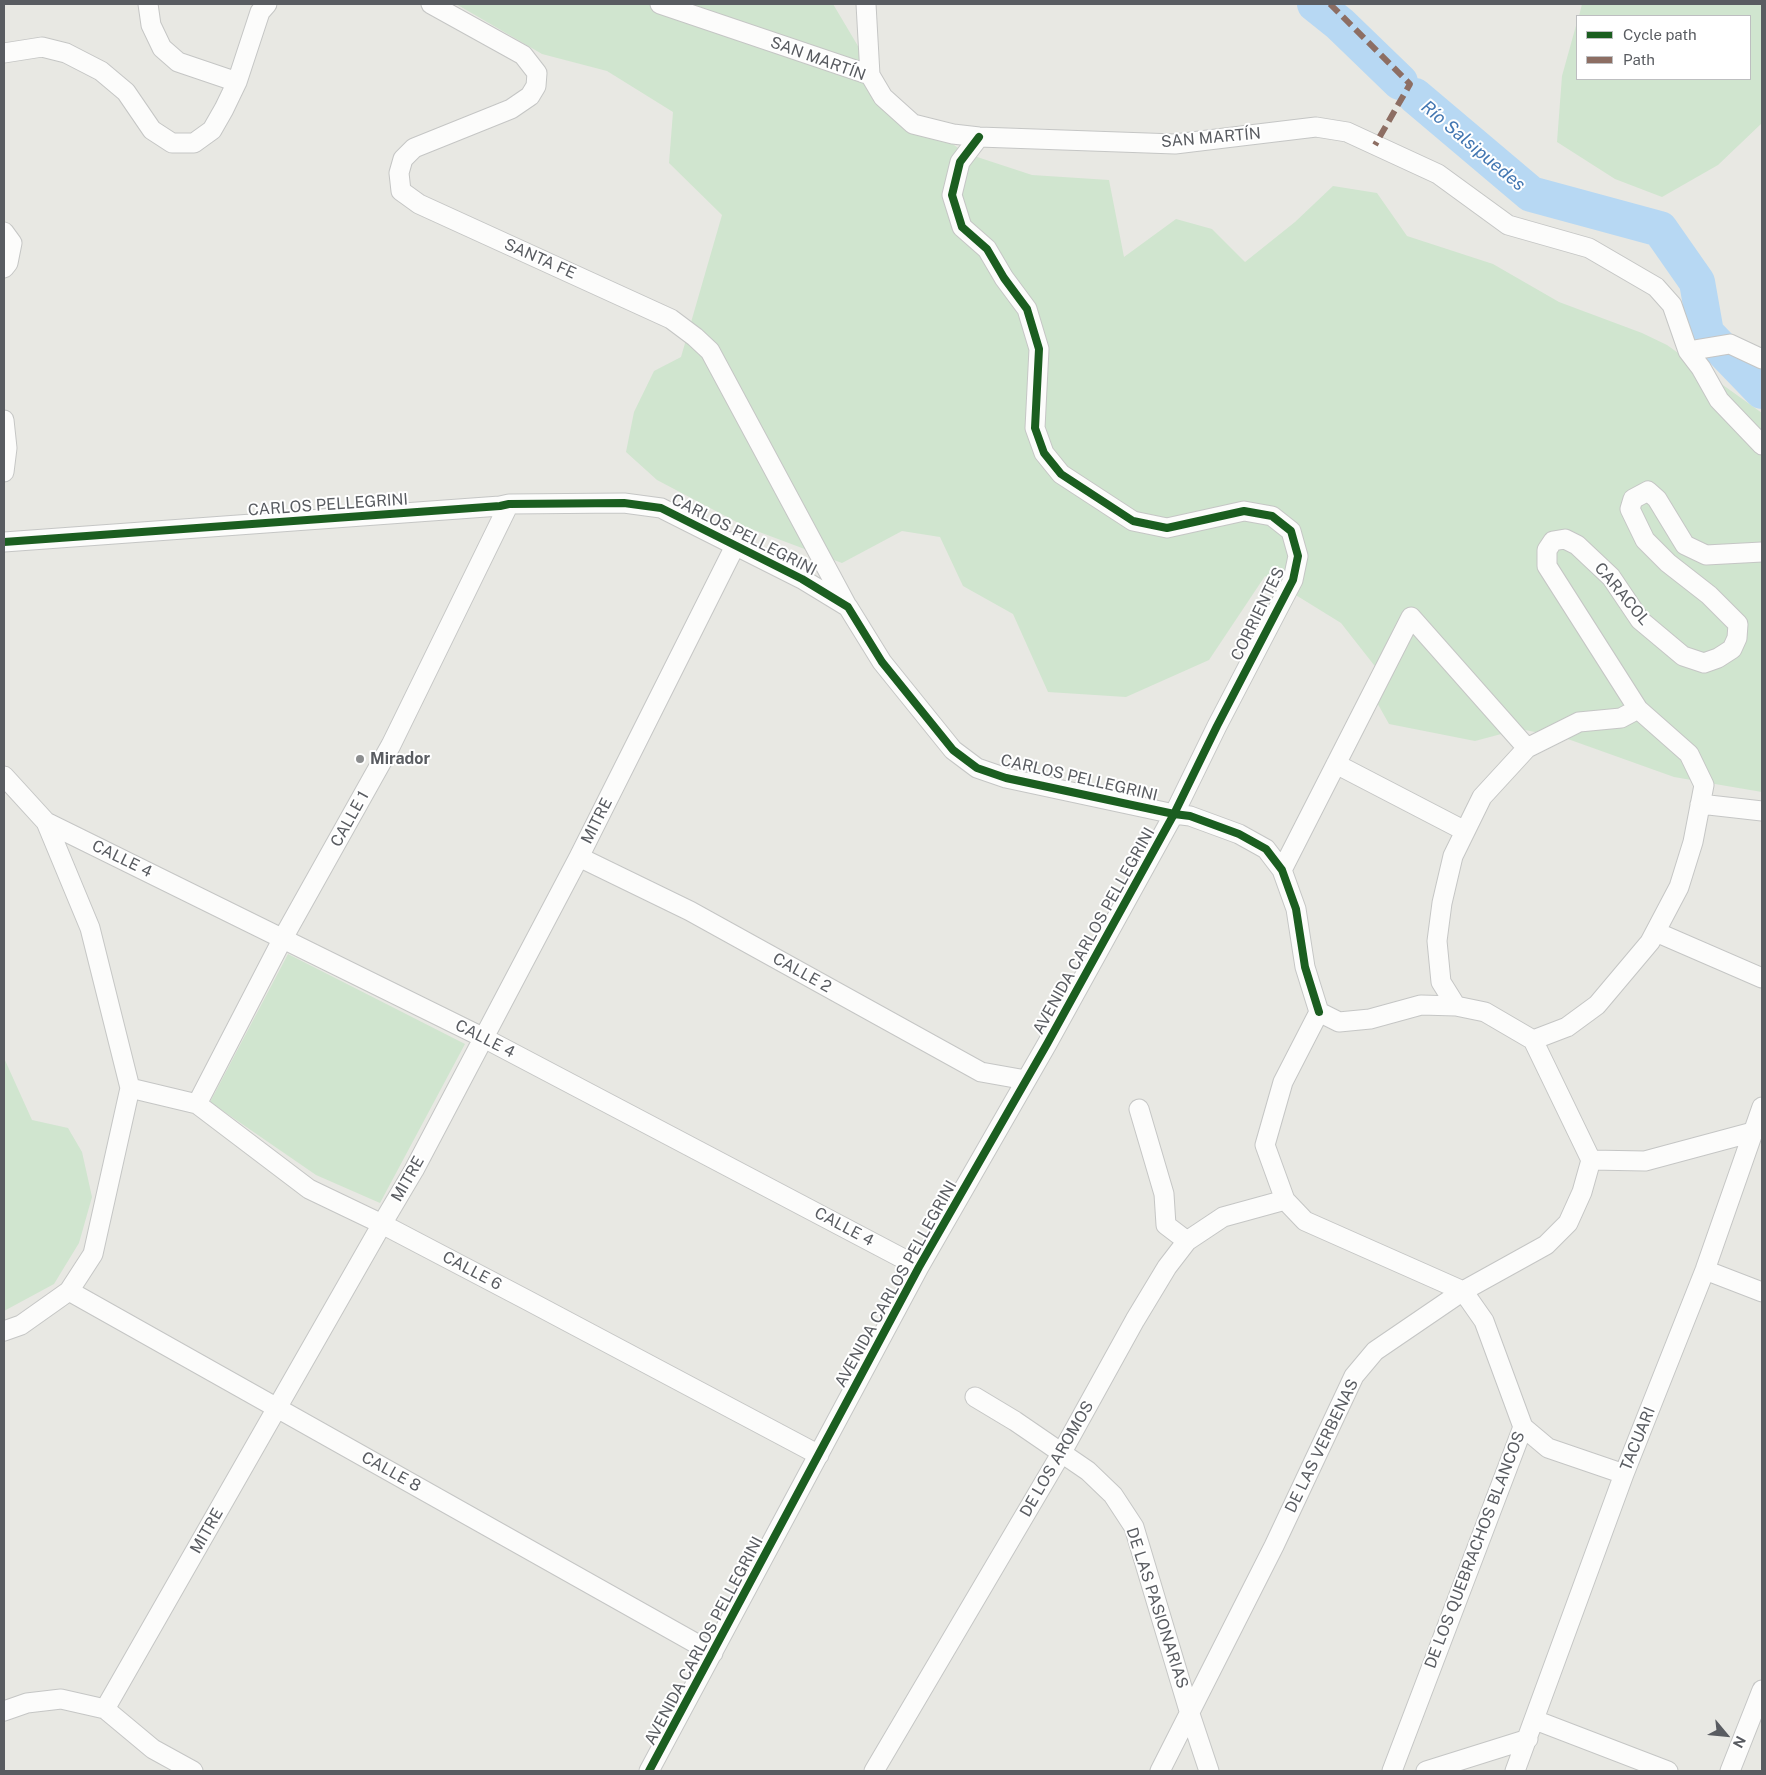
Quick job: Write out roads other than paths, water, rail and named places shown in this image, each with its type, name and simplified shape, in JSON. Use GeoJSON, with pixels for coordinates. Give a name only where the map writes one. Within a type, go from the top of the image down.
{"type":"FeatureCollection","features":[{"type":"Feature","properties":{"kind":"street"},"geometry":{"type":"LineString","coordinates":[[148,4],[151,25],[162,48],[178,62],[237,82]]}},
{"type":"Feature","properties":{"kind":"street"},"geometry":{"type":"LineString","coordinates":[[4,53],[42,47],[66,53],[101,72],[126,92],[152,130],[172,143],[194,144],[212,130],[237,82],[263,8],[276,4]]}},
{"type":"Feature","properties":{"kind":"street","name":"SANTA FE"},"geometry":{"type":"LineString","coordinates":[[431,4],[523,55],[538,73],[536,86],[530,96],[511,109],[414,148],[403,159],[399,173],[401,191],[419,204],[671,320],[695,338],[710,352],[848,607]]}},
{"type":"Feature","properties":{"kind":"street","name":"SAN MARTÍN"},"geometry":{"type":"LineString","coordinates":[[660,4],[870,75],[883,97],[913,124],[953,134],[979,138],[1175,144],[1316,127],[1347,132],[1438,174],[1508,225],[1589,248],[1656,287],[1672,305],[1688,351]]}},
{"type":"Feature","properties":{"kind":"street"},"geometry":{"type":"LineString","coordinates":[[866,4],[870,75]]}},
{"type":"Feature","properties":{"kind":"street","name":"CORRIENTES"},"geometry":{"type":"LineString","coordinates":[[979,138],[960,162],[952,196],[962,227],[987,249],[1004,278],[1027,309],[1039,349],[1036,428],[1044,453],[1061,474],[1133,521],[1167,528],[1244,511],[1272,516],[1291,531],[1298,556],[1293,580],[1221,718],[1174,814]]}},
{"type":"Feature","properties":{"kind":"street"},"geometry":{"type":"LineString","coordinates":[[4,232],[12,243],[8,264],[4,268]]}},
{"type":"Feature","properties":{"kind":"street"},"geometry":{"type":"LineString","coordinates":[[1762,359],[1730,344],[1688,351],[1701,368],[1720,400],[1762,445]]}},
{"type":"Feature","properties":{"kind":"street"},"geometry":{"type":"LineString","coordinates":[[4,420],[7,448],[4,472]]}},
{"type":"Feature","properties":{"kind":"street","name":"CARACOL"},"geometry":{"type":"LineString","coordinates":[[1533,1040],[1567,1027],[1597,1005],[1650,942],[1679,887],[1694,842],[1704,786],[1689,754],[1638,709],[1547,566],[1547,550],[1553,542],[1564,539],[1577,546],[1611,578],[1640,620],[1683,656],[1704,663],[1718,658],[1732,649],[1737,638],[1738,624],[1709,595],[1668,563],[1645,540],[1630,509],[1633,499],[1648,491],[1657,499],[1685,545],[1706,554],[1762,552]]}},
{"type":"Feature","properties":{"kind":"street","name":"CARLOS PELLEGRINI"},"geometry":{"type":"LineString","coordinates":[[4,542],[509,504],[624,503],[661,508],[736,544],[802,579],[848,607],[882,662],[953,750],[978,768],[1006,778],[1190,816],[1239,834],[1266,850],[1282,870],[1296,909],[1305,967],[1318,1012]]}},
{"type":"Feature","properties":{"kind":"street","name":"CALLE 1"},"geometry":{"type":"LineString","coordinates":[[197,1104],[283,938],[391,745],[509,504]]}},
{"type":"Feature","properties":{"kind":"street","name":"MITRE"},"geometry":{"type":"LineString","coordinates":[[105,1709],[414,1170],[579,857],[736,544]]}},
{"type":"Feature","properties":{"kind":"street"},"geometry":{"type":"LineString","coordinates":[[1282,870],[1411,617],[1527,748]]}},
{"type":"Feature","properties":{"kind":"street"},"geometry":{"type":"LineString","coordinates":[[1456,1006],[1441,982],[1437,940],[1442,902],[1453,856],[1482,797],[1527,748],[1579,722],[1622,718],[1638,709]]}},
{"type":"Feature","properties":{"kind":"street"},"geometry":{"type":"LineString","coordinates":[[1336,764],[1465,831]]}},
{"type":"Feature","properties":{"kind":"street"},"geometry":{"type":"LineString","coordinates":[[4,776],[46,822],[90,928],[130,1088],[93,1254],[69,1291],[21,1325],[4,1331]]}},
{"type":"Feature","properties":{"kind":"street"},"geometry":{"type":"LineString","coordinates":[[1700,804],[1762,811]]}},
{"type":"Feature","properties":{"kind":"street","name":"AVENIDA CARLOS PELLEGRINI"},"geometry":{"type":"LineString","coordinates":[[649,1771],[919,1267],[1026,1080],[1174,814]]}},
{"type":"Feature","properties":{"kind":"street","name":"CALLE 4"},"geometry":{"type":"LineString","coordinates":[[46,822],[484,1038],[919,1267]]}},
{"type":"Feature","properties":{"kind":"street","name":"CALLE 2"},"geometry":{"type":"LineString","coordinates":[[579,857],[690,911],[981,1072],[1026,1080]]}},
{"type":"Feature","properties":{"kind":"street"},"geometry":{"type":"LineString","coordinates":[[1656,932],[1762,978]]}},
{"type":"Feature","properties":{"kind":"street"},"geometry":{"type":"LineString","coordinates":[[1463,1291],[1305,1222],[1285,1200],[1265,1145],[1284,1082],[1318,1012],[1339,1022],[1370,1019],[1421,1005],[1456,1006],[1485,1012],[1533,1040],[1591,1160],[1645,1161],[1754,1132]]}},
{"type":"Feature","properties":{"kind":"street","name":"CALLE 6"},"geometry":{"type":"LineString","coordinates":[[130,1088],[197,1104],[309,1189],[382,1224],[819,1455]]}},
{"type":"Feature","properties":{"kind":"street","name":"TACUARI"},"geometry":{"type":"LineString","coordinates":[[1515,1771],[1624,1474],[1705,1270],[1762,1107]]}},
{"type":"Feature","properties":{"kind":"street"},"geometry":{"type":"LineString","coordinates":[[1139,1109],[1164,1194],[1166,1225],[1187,1241]]}},
{"type":"Feature","properties":{"kind":"street","name":"DE LAS VERBENAS"},"geometry":{"type":"LineString","coordinates":[[1160,1771],[1274,1546],[1354,1376],[1375,1350],[1463,1291],[1546,1245],[1568,1223],[1582,1192],[1591,1160]]}},
{"type":"Feature","properties":{"kind":"street","name":"DE LOS AROMOS"},"geometry":{"type":"LineString","coordinates":[[874,1771],[1062,1452],[1135,1320],[1168,1267],[1187,1241],[1224,1217],[1285,1200]]}},
{"type":"Feature","properties":{"kind":"street"},"geometry":{"type":"LineString","coordinates":[[1705,1270],[1762,1292]]}},
{"type":"Feature","properties":{"kind":"street","name":"CALLE 8"},"geometry":{"type":"LineString","coordinates":[[69,1291],[713,1653]]}},
{"type":"Feature","properties":{"kind":"street","name":"DE LOS QUEBRACHOS BLANCOS"},"geometry":{"type":"LineString","coordinates":[[1392,1771],[1523,1427],[1484,1321],[1463,1291]]}},
{"type":"Feature","properties":{"kind":"street","name":"DE LAS PASIONARIAS"},"geometry":{"type":"LineString","coordinates":[[975,1397],[1015,1420],[1088,1471],[1113,1495],[1134,1527],[1190,1714],[1210,1771]]}},
{"type":"Feature","properties":{"kind":"street"},"geometry":{"type":"LineString","coordinates":[[1523,1427],[1548,1448],[1624,1474]]}},
{"type":"Feature","properties":{"kind":"street"},"geometry":{"type":"LineString","coordinates":[[1730,1771],[1762,1690]]}},
{"type":"Feature","properties":{"kind":"street"},"geometry":{"type":"LineString","coordinates":[[4,1711],[27,1703],[61,1698],[105,1709],[153,1748],[192,1771]]}},
{"type":"Feature","properties":{"kind":"street"},"geometry":{"type":"LineString","coordinates":[[1535,1720],[1668,1771]]}},
{"type":"Feature","properties":{"kind":"street"},"geometry":{"type":"LineString","coordinates":[[1426,1771],[1528,1738]]}},
{"type":"Feature","properties":{"kind":"waterway","name":"Río Salsipuedes"},"geometry":{"type":"LineString","coordinates":[[1315,4],[1340,24],[1400,82]]}},
{"type":"Feature","properties":{"kind":"waterway","name":"Río Salsipuedes"},"geometry":{"type":"LineString","coordinates":[[1415,96],[1531,194],[1660,229],[1697,282],[1706,333],[1762,391]]}},
{"type":"Feature","properties":{"kind":"place","name":"Mirador"},"geometry":{"type":"Point","coordinates":[360,759]}}]}
